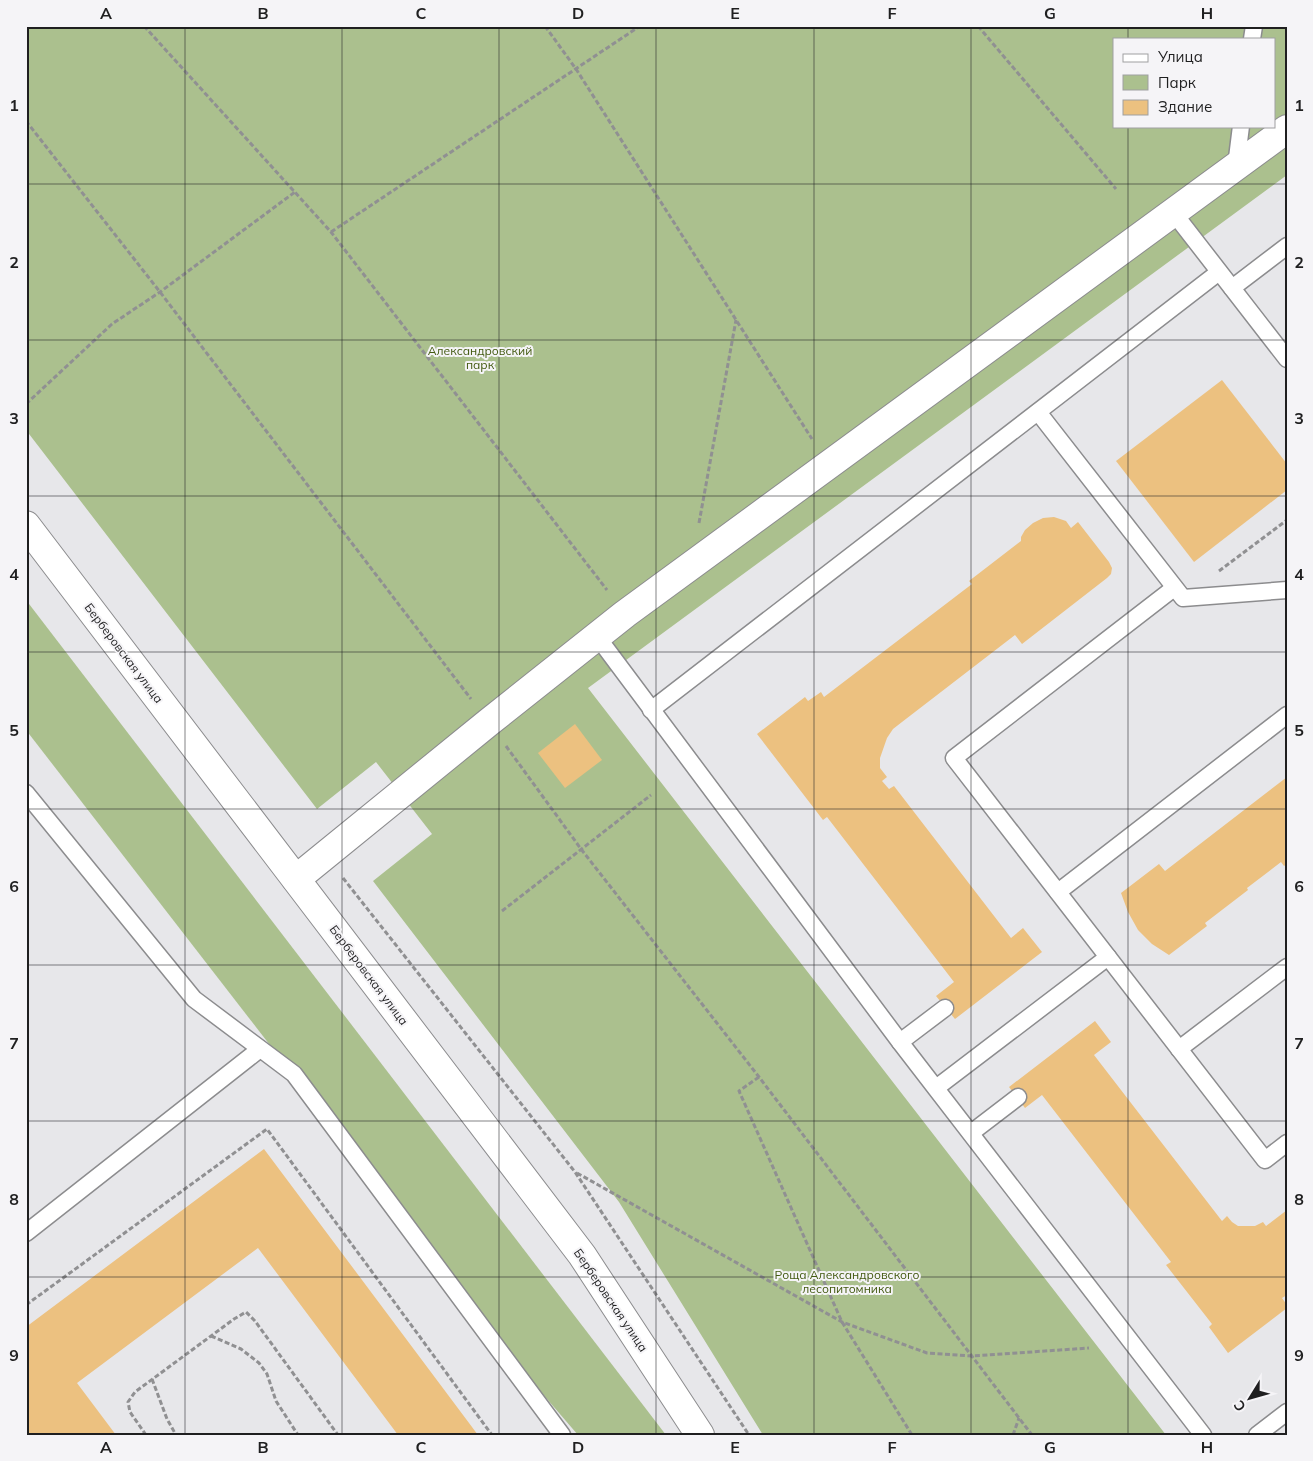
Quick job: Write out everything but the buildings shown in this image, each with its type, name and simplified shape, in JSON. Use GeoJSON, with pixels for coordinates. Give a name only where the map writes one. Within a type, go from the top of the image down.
{"type":"FeatureCollection","features":[{"type":"Feature","properties":{"kind":"street"},"geometry":{"type":"LineString","coordinates":[[296,879],[625,614],[1287,129]]}},
{"type":"Feature","properties":{"kind":"street","name":"Берберовская улица"},"geometry":{"type":"LineString","coordinates":[[26,525],[582,1255],[700,1435]]}},
{"type":"Feature","properties":{"kind":"lane"},"geometry":{"type":"LineString","coordinates":[[1236,166],[1241,128]]}},
{"type":"Feature","properties":{"kind":"lane"},"geometry":{"type":"LineString","coordinates":[[1173,212],[1287,359]]}},
{"type":"Feature","properties":{"kind":"lane"},"geometry":{"type":"LineString","coordinates":[[1232,288],[1287,246]]}},
{"type":"Feature","properties":{"kind":"lane"},"geometry":{"type":"LineString","coordinates":[[651,710],[1219,272]]}},
{"type":"Feature","properties":{"kind":"lane"},"geometry":{"type":"LineString","coordinates":[[1038,412],[1178,593]]}},
{"type":"Feature","properties":{"kind":"lane"},"geometry":{"type":"LineString","coordinates":[[1287,590],[1178,593],[954,758],[1265,1160],[1287,1143]]}},
{"type":"Feature","properties":{"kind":"lane"},"geometry":{"type":"LineString","coordinates":[[596,636],[900,1042],[1203,1435]]}},
{"type":"Feature","properties":{"kind":"lane"},"geometry":{"type":"LineString","coordinates":[[1058,892],[1287,715]]}},
{"type":"Feature","properties":{"kind":"lane"},"geometry":{"type":"LineString","coordinates":[[26,793],[194,999],[294,1074],[562,1435]]}},
{"type":"Feature","properties":{"kind":"lane"},"geometry":{"type":"LineString","coordinates":[[936,1088],[1108,957]]}},
{"type":"Feature","properties":{"kind":"lane"},"geometry":{"type":"LineString","coordinates":[[1179,1048],[1287,967]]}},
{"type":"Feature","properties":{"kind":"lane"},"geometry":{"type":"LineString","coordinates":[[900,1042],[945,1008]]}},
{"type":"Feature","properties":{"kind":"lane"},"geometry":{"type":"LineString","coordinates":[[26,1233],[260,1049]]}},
{"type":"Feature","properties":{"kind":"lane"},"geometry":{"type":"LineString","coordinates":[[971,1133],[1018,1097]]}},
{"type":"Feature","properties":{"kind":"lane"},"geometry":{"type":"LineString","coordinates":[[1257,1435],[1287,1412]]}},
{"type":"Feature","properties":{"kind":"path"},"geometry":{"type":"LineString","coordinates":[[144,26],[330,232],[625,614]]}},
{"type":"Feature","properties":{"kind":"path"},"geometry":{"type":"LineString","coordinates":[[545,26],[576,69],[828,464]]}},
{"type":"Feature","properties":{"kind":"path"},"geometry":{"type":"LineString","coordinates":[[330,232],[640,26]]}},
{"type":"Feature","properties":{"kind":"path"},"geometry":{"type":"LineString","coordinates":[[978,26],[1116,189]]}},
{"type":"Feature","properties":{"kind":"path"},"geometry":{"type":"LineString","coordinates":[[26,121],[160,292],[489,722],[582,849],[759,1076],[1032,1435]]}},
{"type":"Feature","properties":{"kind":"path"},"geometry":{"type":"LineString","coordinates":[[26,404],[112,324],[160,292],[295,192]]}},
{"type":"Feature","properties":{"kind":"path"},"geometry":{"type":"LineString","coordinates":[[691,565],[736,319]]}},
{"type":"Feature","properties":{"kind":"path"},"geometry":{"type":"LineString","coordinates":[[1178,593],[1287,520]]}},
{"type":"Feature","properties":{"kind":"path"},"geometry":{"type":"LineString","coordinates":[[502,911],[651,795]]}},
{"type":"Feature","properties":{"kind":"path"},"geometry":{"type":"LineString","coordinates":[[325,856],[575,1172],[749,1435]]}},
{"type":"Feature","properties":{"kind":"path"},"geometry":{"type":"LineString","coordinates":[[759,1076],[739,1091],[842,1322],[912,1435]]}},
{"type":"Feature","properties":{"kind":"path"},"geometry":{"type":"LineString","coordinates":[[26,1305],[267,1129],[492,1435]]}},
{"type":"Feature","properties":{"kind":"path"},"geometry":{"type":"LineString","coordinates":[[575,1172],[842,1322],[927,1353],[972,1356],[1089,1348]]}},
{"type":"Feature","properties":{"kind":"path"},"geometry":{"type":"LineString","coordinates":[[146,1435],[130,1412],[128,1402],[134,1392],[246,1312],[255,1321],[338,1435]]}},
{"type":"Feature","properties":{"kind":"path"},"geometry":{"type":"LineString","coordinates":[[211,1336],[241,1349],[259,1363],[267,1374],[276,1401],[298,1435]]}},
{"type":"Feature","properties":{"kind":"path"},"geometry":{"type":"LineString","coordinates":[[152,1379],[167,1419],[176,1435]]}},
{"type":"Feature","properties":{"kind":"path"},"geometry":{"type":"LineString","coordinates":[[1014,1435],[1019,1418]]}},
{"type":"Feature","properties":{"kind":"green space","name":"Александровский парк"},"geometry":{"type":"Polygon","coordinates":[[[26,26],[1287,26],[1287,175],[588,688],[1166,1435],[763,1435],[619,1202],[373,881],[432,834],[376,762],[317,809],[26,430],[26,26]]]}},
{"type":"Feature","properties":{"kind":"green space"},"geometry":{"type":"Polygon","coordinates":[[[26,600],[666,1435],[578,1435],[516,1363],[26,730],[26,600]]]}},
{"type":"Feature","properties":{"kind":"park label","name":"Роща Александровского лесопитомника"},"geometry":{"type":"Point","coordinates":[847,1281]}}]}
